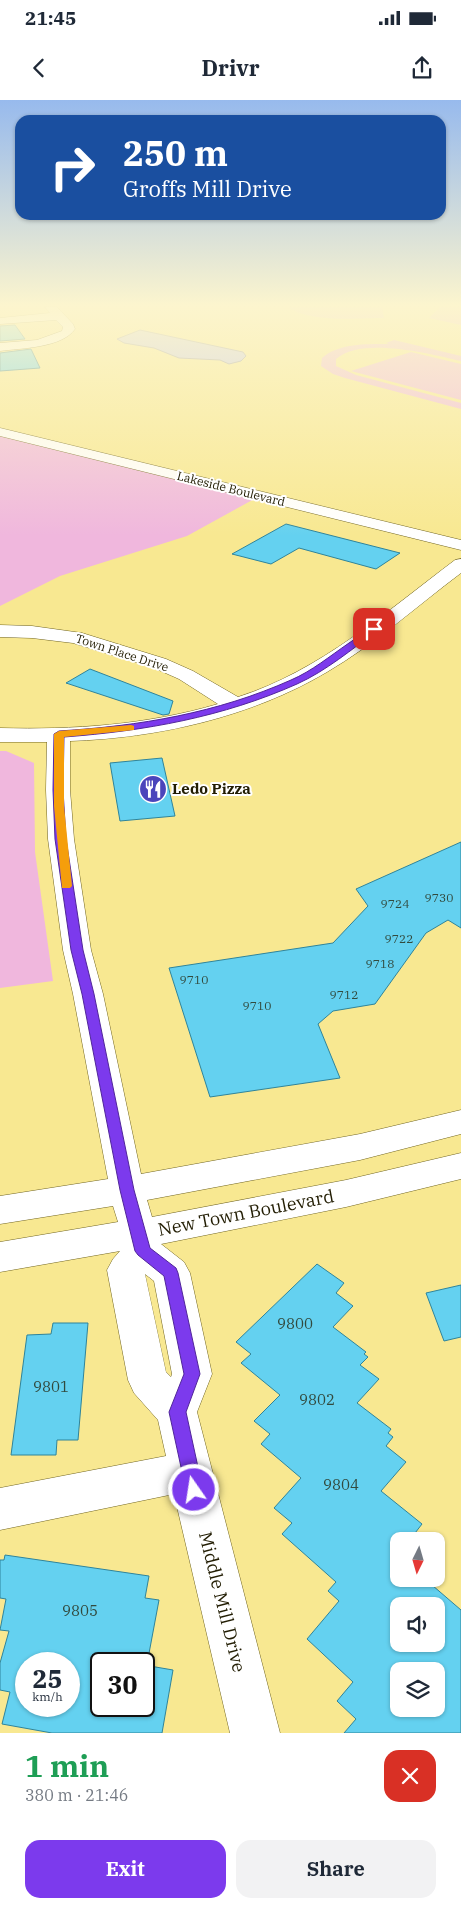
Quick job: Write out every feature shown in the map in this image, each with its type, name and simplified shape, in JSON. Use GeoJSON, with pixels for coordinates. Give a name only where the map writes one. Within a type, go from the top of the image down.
{"type":"FeatureCollection","features":[{"type":"Feature","properties":{"kind":"street","name":"Lakeside Boulevard"},"geometry":{"type":"LineString","coordinates":[[0,422],[461,534]]}},
{"type":"Feature","properties":{"kind":"street","name":"Lakeside Boulevard"},"geometry":{"type":"LineString","coordinates":[[0,432],[461,545]]}},
{"type":"Feature","properties":{"kind":"street"},"geometry":{"type":"LineString","coordinates":[[0,734],[59,734],[116,730],[209,713],[235,705],[287,685],[322,666],[461,564]]}},
{"type":"Feature","properties":{"kind":"street","name":"Town Place Drive"},"geometry":{"type":"LineString","coordinates":[[0,631],[32,632],[76,637],[159,663],[186,675],[235,705]]}},
{"type":"Feature","properties":{"kind":"street"},"geometry":{"type":"LineString","coordinates":[[59,734],[59,810],[66,887],[77,950],[88,994],[127,1190],[141,1242]]}},
{"type":"Feature","properties":{"kind":"street"},"geometry":{"type":"LineString","coordinates":[[0,1210],[127,1190],[360,1147],[461,1122]]}},
{"type":"Feature","properties":{"kind":"street","name":"New Town Boulevard"},"geometry":{"type":"LineString","coordinates":[[0,1257],[141,1242],[381,1187],[461,1166]]}},
{"type":"Feature","properties":{"kind":"street","name":"Middle Mill Drive"},"geometry":{"type":"LineString","coordinates":[[141,1242],[126,1270],[148,1380],[178,1412],[190,1471],[255,1733]]}},
{"type":"Feature","properties":{"kind":"street"},"geometry":{"type":"LineString","coordinates":[[0,1509],[190,1471]]}},
{"type":"Feature","properties":{"kind":"shaded area"},"geometry":{"type":"Polygon","coordinates":[[[364,383],[387,383],[461,403],[461,409],[364,383]]]}},
{"type":"Feature","properties":{"kind":"shaded area"},"geometry":{"type":"Polygon","coordinates":[[[397,383],[461,383],[461,400],[397,383]]]}},
{"type":"Feature","properties":{"kind":"shaded area"},"geometry":{"type":"Polygon","coordinates":[[[0,436],[256,498],[187,536],[60,576],[0,606],[0,436]]]}},
{"type":"Feature","properties":{"kind":"shaded area"},"geometry":{"type":"Polygon","coordinates":[[[0,751],[6,751],[34,763],[35,852],[53,981],[0,988],[0,751]]]}},
{"type":"Feature","properties":{"kind":"building"},"geometry":{"type":"Polygon","coordinates":[[[286,524],[400,553],[376,569],[299,548],[271,564],[232,554],[286,524]]]}},
{"type":"Feature","properties":{"kind":"building"},"geometry":{"type":"Polygon","coordinates":[[[90,669],[173,701],[169,714],[163,715],[66,683],[90,669]]]}},
{"type":"Feature","properties":{"kind":"building"},"geometry":{"type":"Polygon","coordinates":[[[162,758],[175,816],[120,821],[110,763],[162,758]]]}},
{"type":"Feature","properties":{"kind":"building"},"geometry":{"type":"Polygon","coordinates":[[[461,842],[461,928],[448,920],[426,933],[375,1004],[333,1011],[318,1024],[340,1078],[210,1097],[169,968],[333,943],[368,906],[356,889],[461,842]]]}},
{"type":"Feature","properties":{"kind":"building"},"geometry":{"type":"Polygon","coordinates":[[[317,1264],[344,1283],[336,1293],[353,1306],[333,1327],[366,1352],[364,1354],[368,1357],[360,1365],[379,1379],[357,1403],[391,1429],[388,1433],[393,1437],[386,1446],[406,1462],[381,1491],[422,1524],[416,1532],[390,1532],[390,1588],[435,1588],[461,1610],[461,1733],[344,1733],[356,1719],[337,1701],[353,1682],[307,1639],[339,1601],[328,1591],[336,1582],[282,1534],[292,1523],[274,1508],[301,1478],[261,1444],[270,1434],[254,1421],[280,1395],[241,1363],[251,1354],[236,1342],[317,1264]]]}},
{"type":"Feature","properties":{"kind":"building"},"geometry":{"type":"Polygon","coordinates":[[[461,1285],[461,1337],[444,1341],[426,1293],[461,1285]]]}},
{"type":"Feature","properties":{"kind":"building"},"geometry":{"type":"Polygon","coordinates":[[[53,1323],[88,1323],[78,1440],[57,1440],[56,1455],[11,1455],[27,1335],[51,1334],[53,1323]]]}},
{"type":"Feature","properties":{"kind":"building"},"geometry":{"type":"Polygon","coordinates":[[[5,1555],[149,1576],[145,1598],[159,1600],[149,1652],[90,1652],[90,1717],[155,1717],[155,1667],[173,1670],[162,1733],[52,1733],[2,1724],[10,1692],[0,1690],[0,1663],[9,1631],[0,1630],[6,1599],[0,1598],[0,1560],[4,1560],[5,1555]]]}},
{"type":"Feature","properties":{"kind":"slow traffic"},"geometry":{"type":"LineString","coordinates":[[66,886],[58,790],[59,734],[131,728]]}},
{"type":"Feature","properties":{"kind":"place","name":"Ledo Pizza"},"geometry":{"type":"Point","coordinates":[153,789]}},
{"type":"Feature","properties":{"kind":"route"},"geometry":{"type":"LineString","coordinates":[[194,1490],[178,1412],[192,1374],[171,1273],[143,1251],[127,1190],[88,994],[77,950],[66,887],[61,839],[58,790],[59,734],[116,730],[209,713],[235,705],[295,681],[322,666],[374,629]]}}]}
